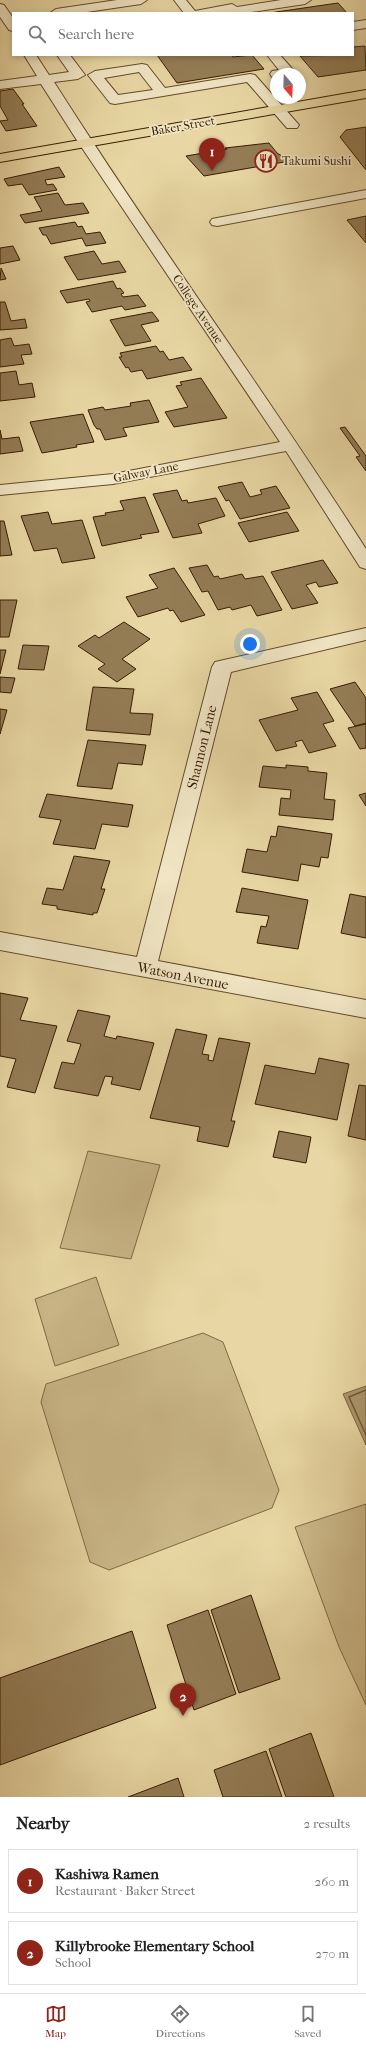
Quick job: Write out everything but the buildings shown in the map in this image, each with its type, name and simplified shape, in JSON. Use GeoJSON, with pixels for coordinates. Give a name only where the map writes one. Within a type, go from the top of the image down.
{"type":"FeatureCollection","features":[{"type":"Feature","properties":{"kind":"main road","name":"Baker Street"},"geometry":{"type":"LineString","coordinates":[[0,158],[366,94]]}},
{"type":"Feature","properties":{"kind":"street"},"geometry":{"type":"LineString","coordinates":[[63,12],[141,0]]}},
{"type":"Feature","properties":{"kind":"street"},"geometry":{"type":"LineString","coordinates":[[180,0],[189,12]]}},
{"type":"Feature","properties":{"kind":"street"},"geometry":{"type":"LineString","coordinates":[[206,12],[232,8],[235,12],[305,0]]}},
{"type":"Feature","properties":{"kind":"street"},"geometry":{"type":"LineString","coordinates":[[0,8],[12,24],[0,32]]}},
{"type":"Feature","properties":{"kind":"street"},"geometry":{"type":"LineString","coordinates":[[354,26],[366,24]]}},
{"type":"Feature","properties":{"kind":"street","name":"College Avenue"},"geometry":{"type":"LineString","coordinates":[[31,56],[85,142],[291,444],[366,563]]}},
{"type":"Feature","properties":{"kind":"street"},"geometry":{"type":"LineString","coordinates":[[0,85],[45,78],[78,75],[64,56]]}},
{"type":"Feature","properties":{"kind":"street"},"geometry":{"type":"LineString","coordinates":[[274,56],[284,68]]}},
{"type":"Feature","properties":{"kind":"street"},"geometry":{"type":"LineString","coordinates":[[162,93],[270,75]]}},
{"type":"Feature","properties":{"kind":"street"},"geometry":{"type":"LineString","coordinates":[[250,78],[292,125]]}},
{"type":"Feature","properties":{"kind":"street"},"geometry":{"type":"LineString","coordinates":[[217,222],[366,194]]}},
{"type":"Feature","properties":{"kind":"street","name":"Galway Lane"},"geometry":{"type":"LineString","coordinates":[[0,490],[113,479],[291,444]]}},
{"type":"Feature","properties":{"kind":"street","name":"Shannon Lane"},"geometry":{"type":"LineString","coordinates":[[145,969],[222,668],[366,634]]}},
{"type":"Feature","properties":{"kind":"street","name":"Watson Avenue"},"geometry":{"type":"LineString","coordinates":[[0,941],[366,1010]]}},
{"type":"Feature","properties":{"kind":"shaded area"},"geometry":{"type":"Polygon","coordinates":[[[88,1151],[160,1165],[131,1259],[60,1248],[88,1151]]]}},
{"type":"Feature","properties":{"kind":"shaded area"},"geometry":{"type":"Polygon","coordinates":[[[96,1277],[119,1345],[55,1366],[35,1299],[96,1277]]]}},
{"type":"Feature","properties":{"kind":"shaded area"},"geometry":{"type":"Polygon","coordinates":[[[203,1333],[223,1342],[279,1490],[272,1508],[109,1570],[90,1562],[41,1402],[46,1384],[203,1333]]]}},
{"type":"Feature","properties":{"kind":"shaded area"},"geometry":{"type":"Polygon","coordinates":[[[366,1504],[366,1705],[339,1647],[295,1527],[366,1504]]]}},
{"type":"Feature","properties":{"kind":"water"},"geometry":{"type":"Polygon","coordinates":[[[366,1386],[366,1445],[343,1394],[366,1386]]]}},
{"type":"Feature","properties":{"kind":"place","name":"Takumi Sushi"},"geometry":{"type":"Point","coordinates":[266,161]}},
{"type":"Feature","properties":{"kind":"place","name":"Kashiwa Ramen"},"geometry":{"type":"Point","coordinates":[212,171]}},
{"type":"Feature","properties":{"kind":"place","name":"Killybrooke Elementary School"},"geometry":{"type":"Point","coordinates":[183,1716]}}]}
